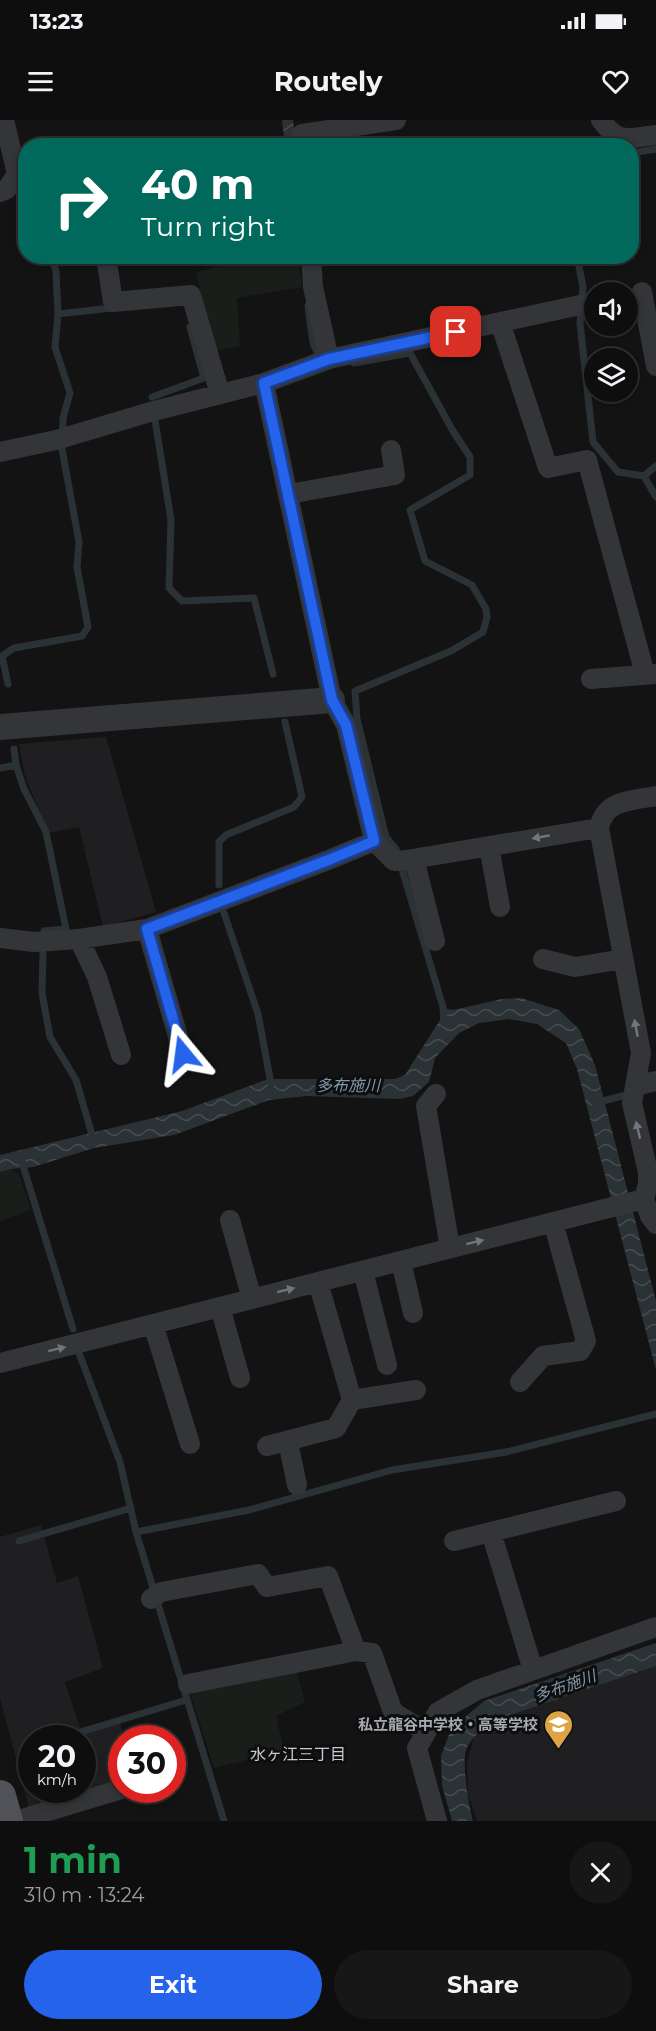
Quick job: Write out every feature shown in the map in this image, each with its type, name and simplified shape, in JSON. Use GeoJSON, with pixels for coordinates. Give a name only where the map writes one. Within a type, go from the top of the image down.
{"type":"FeatureCollection","features":[{"type":"Feature","properties":{"kind":"main road"},"geometry":{"type":"LineString","coordinates":[[0,1796],[7,1821]]}},
{"type":"Feature","properties":{"kind":"street"},"geometry":{"type":"LineString","coordinates":[[0,192],[7,189],[17,174],[4,120]]}},
{"type":"Feature","properties":{"kind":"street"},"geometry":{"type":"LineString","coordinates":[[302,133],[396,120]]}},
{"type":"Feature","properties":{"kind":"street"},"geometry":{"type":"LineString","coordinates":[[601,120],[612,135],[625,138],[656,135]]}},
{"type":"Feature","properties":{"kind":"street"},"geometry":{"type":"LineString","coordinates":[[107,264],[113,302],[191,295],[219,394]]}},
{"type":"Feature","properties":{"kind":"street"},"geometry":{"type":"LineString","coordinates":[[312,264],[324,361]]}},
{"type":"Feature","properties":{"kind":"street"},"geometry":{"type":"LineString","coordinates":[[642,292],[656,366]]}},
{"type":"Feature","properties":{"kind":"street"},"geometry":{"type":"LineString","coordinates":[[0,452],[62,438],[150,412],[264,383],[324,361],[584,304]]}},
{"type":"Feature","properties":{"kind":"street"},"geometry":{"type":"LineString","coordinates":[[500,322],[548,468],[587,460],[651,674],[591,679]]}},
{"type":"Feature","properties":{"kind":"street"},"geometry":{"type":"LineString","coordinates":[[264,383],[332,700],[346,725],[374,841],[405,860],[435,941]]}},
{"type":"Feature","properties":{"kind":"street"},"geometry":{"type":"LineString","coordinates":[[289,494],[395,475],[391,450]]}},
{"type":"Feature","properties":{"kind":"street"},"geometry":{"type":"LineString","coordinates":[[0,727],[332,700]]}},
{"type":"Feature","properties":{"kind":"street"},"geometry":{"type":"LineString","coordinates":[[0,1363],[639,1200],[648,1184],[648,1172],[633,1094],[641,1053],[599,828],[602,816],[615,804],[656,796]]}},
{"type":"Feature","properties":{"kind":"street"},"geometry":{"type":"LineString","coordinates":[[405,860],[599,828]]}},
{"type":"Feature","properties":{"kind":"street"},"geometry":{"type":"LineString","coordinates":[[0,938],[34,942],[79,939],[147,929],[374,841]]}},
{"type":"Feature","properties":{"kind":"street"},"geometry":{"type":"LineString","coordinates":[[489,846],[500,907]]}},
{"type":"Feature","properties":{"kind":"street"},"geometry":{"type":"LineString","coordinates":[[147,929],[183,1054]]}},
{"type":"Feature","properties":{"kind":"street"},"geometry":{"type":"LineString","coordinates":[[79,939],[97,977],[120,1055]]}},
{"type":"Feature","properties":{"kind":"street"},"geometry":{"type":"LineString","coordinates":[[543,959],[575,967],[623,959]]}},
{"type":"Feature","properties":{"kind":"street"},"geometry":{"type":"LineString","coordinates":[[633,1094],[656,1081]]}},
{"type":"Feature","properties":{"kind":"street"},"geometry":{"type":"LineString","coordinates":[[436,1094],[426,1106],[450,1248]]}},
{"type":"Feature","properties":{"kind":"street"},"geometry":{"type":"LineString","coordinates":[[639,1200],[656,1224]]}},
{"type":"Feature","properties":{"kind":"street"},"geometry":{"type":"LineString","coordinates":[[230,1220],[252,1299]]}},
{"type":"Feature","properties":{"kind":"street"},"geometry":{"type":"LineString","coordinates":[[520,1382],[543,1356],[580,1351],[586,1341],[552,1222]]}},
{"type":"Feature","properties":{"kind":"street"},"geometry":{"type":"LineString","coordinates":[[400,1261],[413,1313]]}},
{"type":"Feature","properties":{"kind":"street"},"geometry":{"type":"LineString","coordinates":[[363,1270],[387,1365]]}},
{"type":"Feature","properties":{"kind":"street"},"geometry":{"type":"LineString","coordinates":[[267,1446],[336,1428],[351,1400],[318,1282]]}},
{"type":"Feature","properties":{"kind":"street"},"geometry":{"type":"LineString","coordinates":[[220,1307],[240,1378]]}},
{"type":"Feature","properties":{"kind":"street"},"geometry":{"type":"LineString","coordinates":[[153,1324],[190,1444]]}},
{"type":"Feature","properties":{"kind":"street"},"geometry":{"type":"LineString","coordinates":[[351,1400],[416,1390]]}},
{"type":"Feature","properties":{"kind":"street"},"geometry":{"type":"LineString","coordinates":[[288,1442],[297,1485]]}},
{"type":"Feature","properties":{"kind":"street"},"geometry":{"type":"LineString","coordinates":[[454,1541],[616,1501]]}},
{"type":"Feature","properties":{"kind":"street"},"geometry":{"type":"LineString","coordinates":[[491,1532],[533,1670]]}},
{"type":"Feature","properties":{"kind":"street"},"geometry":{"type":"LineString","coordinates":[[156,1595],[258,1574],[267,1587],[328,1576],[356,1651]]}},
{"type":"Feature","properties":{"kind":"street"},"geometry":{"type":"LineString","coordinates":[[437,1821],[417,1748],[438,1712],[477,1690],[656,1627]]}},
{"type":"Feature","properties":{"kind":"street"},"geometry":{"type":"LineString","coordinates":[[188,1684],[356,1651],[372,1653],[393,1712],[426,1732]]}},
{"type":"Feature","properties":{"kind":"street"},"geometry":{"type":"LineString","coordinates":[[15,1821],[108,1793]]}},
{"type":"Feature","properties":{"kind":"shaded area"},"geometry":{"type":"Polygon","coordinates":[[[230,264],[299,264],[302,287],[237,298],[240,346],[215,351],[196,272],[230,264]]]}},
{"type":"Feature","properties":{"kind":"shaded area"},"geometry":{"type":"Polygon","coordinates":[[[106,737],[156,912],[103,927],[79,827],[48,833],[25,776],[19,744],[106,737]]]}},
{"type":"Feature","properties":{"kind":"shaded area"},"geometry":{"type":"Polygon","coordinates":[[[11,1169],[19,1174],[31,1210],[0,1221],[0,1172],[11,1169]]]}},
{"type":"Feature","properties":{"kind":"shaded area"},"geometry":{"type":"Polygon","coordinates":[[[41,1525],[57,1583],[78,1576],[103,1668],[65,1682],[79,1725],[18,1725],[18,1766],[0,1698],[0,1537],[41,1525]]]}},
{"type":"Feature","properties":{"kind":"shaded area","name":"私立龍谷中学校・高等学校"},"geometry":{"type":"Polygon","coordinates":[[[656,1666],[656,1821],[477,1821],[468,1793],[467,1763],[474,1737],[494,1721],[656,1666]]]}},
{"type":"Feature","properties":{"kind":"shaded area"},"geometry":{"type":"Polygon","coordinates":[[[296,1669],[305,1702],[276,1716],[284,1751],[214,1768],[189,1689],[296,1669]]]}},
{"type":"Feature","properties":{"kind":"shaded area"},"geometry":{"type":"Polygon","coordinates":[[[119,1719],[121,1725],[108,1725],[108,1790],[96,1793],[96,1725],[93,1725],[119,1719]]]}},
{"type":"Feature","properties":{"kind":"shaded area"},"geometry":{"type":"Polygon","coordinates":[[[28,1803],[62,1803],[30,1812],[28,1803]]]}},
{"type":"Feature","properties":{"kind":"water"},"geometry":{"type":"Polygon","coordinates":[[[282,120],[293,120],[295,138],[284,138],[282,120]]]}},
{"type":"Feature","properties":{"kind":"water","name":"多布施川"},"geometry":{"type":"Polygon","coordinates":[[[521,998],[559,1010],[579,1029],[595,1065],[656,1301],[656,1370],[577,1069],[566,1043],[537,1024],[509,1019],[479,1023],[459,1033],[435,1058],[429,1082],[413,1096],[400,1099],[307,1096],[269,1100],[174,1135],[94,1148],[33,1167],[0,1172],[0,1155],[182,1111],[268,1079],[395,1079],[405,1075],[447,1009],[453,1010],[502,999],[521,998]]]}},
{"type":"Feature","properties":{"kind":"water","name":"多布施川"},"geometry":{"type":"Polygon","coordinates":[[[656,1643],[656,1666],[496,1720],[481,1730],[469,1744],[465,1755],[467,1788],[473,1821],[452,1821],[442,1785],[441,1756],[451,1729],[484,1701],[656,1643]]]}},
{"type":"Feature","properties":{"kind":"waterway"},"geometry":{"type":"LineString","coordinates":[[639,152],[656,149]]}},
{"type":"Feature","properties":{"kind":"waterway"},"geometry":{"type":"LineString","coordinates":[[8,684],[2,656],[14,648],[82,636],[88,627],[77,567],[79,542],[62,449],[63,418],[70,393],[55,347],[58,314],[54,264]]}},
{"type":"Feature","properties":{"kind":"waterway"},"geometry":{"type":"LineString","coordinates":[[579,264],[583,287],[580,323],[593,442],[618,472],[644,476]]}},
{"type":"Feature","properties":{"kind":"waterway"},"geometry":{"type":"LineString","coordinates":[[308,306],[313,343],[321,361]]}},
{"type":"Feature","properties":{"kind":"waterway"},"geometry":{"type":"LineString","coordinates":[[58,314],[112,308]]}},
{"type":"Feature","properties":{"kind":"waterway"},"geometry":{"type":"LineString","coordinates":[[152,397],[204,378],[190,327]]}},
{"type":"Feature","properties":{"kind":"waterway"},"geometry":{"type":"LineString","coordinates":[[354,363],[410,353],[470,457],[470,475],[410,510],[425,561],[472,585],[486,609],[487,617],[483,632],[451,651],[355,691],[357,719],[386,837],[396,849],[443,1007],[444,1023]]}},
{"type":"Feature","properties":{"kind":"waterway"},"geometry":{"type":"LineString","coordinates":[[155,420],[171,520],[169,588],[182,601],[254,598],[273,674]]}},
{"type":"Feature","properties":{"kind":"waterway"},"geometry":{"type":"LineString","coordinates":[[644,476],[656,466]]}},
{"type":"Feature","properties":{"kind":"waterway"},"geometry":{"type":"LineString","coordinates":[[644,476],[656,497]]}},
{"type":"Feature","properties":{"kind":"waterway"},"geometry":{"type":"LineString","coordinates":[[219,885],[219,842],[226,835],[294,807],[302,797],[285,722]]}},
{"type":"Feature","properties":{"kind":"waterway"},"geometry":{"type":"LineString","coordinates":[[14,749],[16,765],[24,789],[46,832],[66,929],[44,931]]}},
{"type":"Feature","properties":{"kind":"waterway"},"geometry":{"type":"LineString","coordinates":[[0,768],[16,765]]}},
{"type":"Feature","properties":{"kind":"waterway"},"geometry":{"type":"LineString","coordinates":[[224,913],[258,1014],[271,1084]]}},
{"type":"Feature","properties":{"kind":"waterway"},"geometry":{"type":"LineString","coordinates":[[43,953],[42,993],[50,1037],[76,1080],[93,1138]]}},
{"type":"Feature","properties":{"kind":"waterway"},"geometry":{"type":"LineString","coordinates":[[595,1103],[630,1094]]}},
{"type":"Feature","properties":{"kind":"waterway"},"geometry":{"type":"LineString","coordinates":[[21,1159],[73,1329]]}},
{"type":"Feature","properties":{"kind":"waterway"},"geometry":{"type":"LineString","coordinates":[[79,1353],[120,1462],[136,1532],[224,1821]]}},
{"type":"Feature","properties":{"kind":"waterway"},"geometry":{"type":"LineString","coordinates":[[136,1532],[249,1510],[392,1470],[506,1452],[656,1414]]}},
{"type":"Feature","properties":{"kind":"waterway"},"geometry":{"type":"LineString","coordinates":[[19,1541],[131,1508]]}},
{"type":"Feature","properties":{"kind":"waterway"},"geometry":{"type":"LineString","coordinates":[[96,1727],[186,1700]]}},
{"type":"Feature","properties":{"kind":"place","name":"私立龍谷中学校・高等学校"},"geometry":{"type":"Point","coordinates":[559,1750]}},
{"type":"Feature","properties":{"kind":"district","name":"水ヶ江三丁目"},"geometry":{"type":"Point","coordinates":[298,1754]}},
{"type":"Feature","properties":{"kind":"route"},"geometry":{"type":"LineString","coordinates":[[183,1054],[147,929],[374,841],[346,725],[332,700],[264,383],[329,359],[456,332]]}}]}
